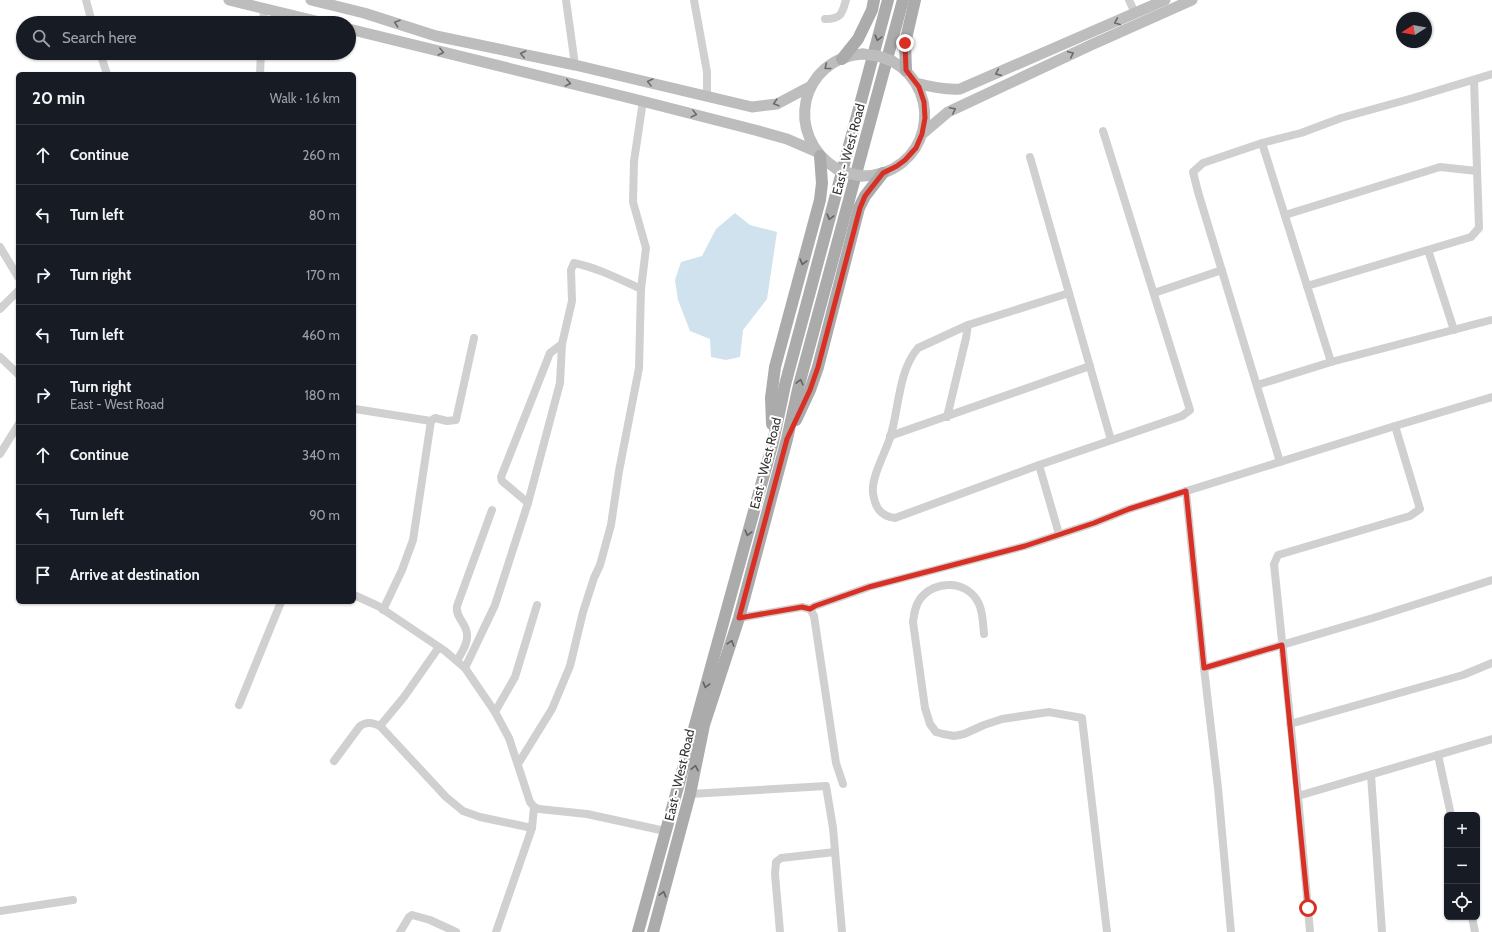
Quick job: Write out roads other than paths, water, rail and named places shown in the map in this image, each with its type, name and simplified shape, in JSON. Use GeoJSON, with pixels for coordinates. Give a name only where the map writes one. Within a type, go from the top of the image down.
{"type":"FeatureCollection","features":[{"type":"Feature","properties":{"kind":"main road"},"geometry":{"type":"LineString","coordinates":[[229,0],[296,16]]}},
{"type":"Feature","properties":{"kind":"main road"},"geometry":{"type":"LineString","coordinates":[[311,0],[364,13],[436,36],[575,65],[752,107],[776,104],[811,86]]}},
{"type":"Feature","properties":{"kind":"main road"},"geometry":{"type":"LineString","coordinates":[[842,59],[858,39],[872,10],[874,0]]}},
{"type":"Feature","properties":{"kind":"main road","name":"East - West Road"},"geometry":{"type":"LineString","coordinates":[[638,932],[772,442],[785,384],[888,0]]}},
{"type":"Feature","properties":{"kind":"main road","name":"East - West Road"},"geometry":{"type":"LineString","coordinates":[[653,932],[690,794],[704,726],[739,618],[787,439],[799,385],[903,0]]}},
{"type":"Feature","properties":{"kind":"main road"},"geometry":{"type":"LineString","coordinates":[[906,70],[905,43],[915,0]]}},
{"type":"Feature","properties":{"kind":"main road"},"geometry":{"type":"LineString","coordinates":[[916,83],[949,90],[960,89],[1166,0]]}},
{"type":"Feature","properties":{"kind":"main road"},"geometry":{"type":"LineString","coordinates":[[922,134],[948,112],[1105,38],[1192,0]]}},
{"type":"Feature","properties":{"kind":"main road"},"geometry":{"type":"LineString","coordinates":[[356,31],[643,101],[780,137],[818,154],[837,169],[846,173],[862,176],[883,173],[897,166],[916,148],[922,134],[925,123],[925,107],[916,83],[906,70],[892,60],[878,56],[863,54],[852,55],[824,70],[811,86],[806,101],[805,122],[809,138],[818,154],[822,183],[820,200],[775,368],[770,398],[772,442]]}},
{"type":"Feature","properties":{"kind":"main road"},"geometry":{"type":"LineString","coordinates":[[787,439],[810,390],[818,367],[860,208],[865,196],[883,173]]}},
{"type":"Feature","properties":{"kind":"street"},"geometry":{"type":"LineString","coordinates":[[86,0],[90,16]]}},
{"type":"Feature","properties":{"kind":"street"},"geometry":{"type":"LineString","coordinates":[[566,0],[575,65]]}},
{"type":"Feature","properties":{"kind":"street"},"geometry":{"type":"LineString","coordinates":[[694,0],[707,72],[707,97]]}},
{"type":"Feature","properties":{"kind":"street"},"geometry":{"type":"LineString","coordinates":[[825,19],[834,19],[839,16],[846,0]]}},
{"type":"Feature","properties":{"kind":"street"},"geometry":{"type":"LineString","coordinates":[[1129,0],[1135,13]]}},
{"type":"Feature","properties":{"kind":"street"},"geometry":{"type":"LineString","coordinates":[[263,16],[264,8]]}},
{"type":"Feature","properties":{"kind":"street"},"geometry":{"type":"LineString","coordinates":[[102,60],[106,72]]}},
{"type":"Feature","properties":{"kind":"street"},"geometry":{"type":"LineString","coordinates":[[260,72],[261,60]]}},
{"type":"Feature","properties":{"kind":"street"},"geometry":{"type":"LineString","coordinates":[[1280,462],[1193,172],[1203,162],[1262,143],[1301,133],[1341,118],[1492,74]]}},
{"type":"Feature","properties":{"kind":"street"},"geometry":{"type":"LineString","coordinates":[[1307,286],[1471,237],[1479,228],[1474,80]]}},
{"type":"Feature","properties":{"kind":"street"},"geometry":{"type":"LineString","coordinates":[[518,764],[552,709],[570,666],[583,612],[608,538],[639,368],[641,289],[646,248],[633,202],[634,161],[643,101]]}},
{"type":"Feature","properties":{"kind":"street"},"geometry":{"type":"LineString","coordinates":[[1069,293],[968,325],[918,348],[902,381],[890,436],[875,480],[873,492],[877,509],[886,517],[895,518],[1039,465],[1182,416],[1190,410],[1104,131]]}},
{"type":"Feature","properties":{"kind":"street"},"geometry":{"type":"LineString","coordinates":[[1262,143],[1331,362]]}},
{"type":"Feature","properties":{"kind":"street"},"geometry":{"type":"LineString","coordinates":[[1030,157],[1111,440]]}},
{"type":"Feature","properties":{"kind":"street"},"geometry":{"type":"LineString","coordinates":[[1285,215],[1440,167],[1477,171]]}},
{"type":"Feature","properties":{"kind":"street"},"geometry":{"type":"LineString","coordinates":[[0,246],[3,254],[16,274]]}},
{"type":"Feature","properties":{"kind":"street"},"geometry":{"type":"LineString","coordinates":[[1428,250],[1454,330]]}},
{"type":"Feature","properties":{"kind":"street"},"geometry":{"type":"LineString","coordinates":[[465,668],[495,605],[528,503],[560,383],[562,344],[572,301],[572,270],[574,263],[587,266],[641,289]]}},
{"type":"Feature","properties":{"kind":"street"},"geometry":{"type":"LineString","coordinates":[[1154,293],[1222,270]]}},
{"type":"Feature","properties":{"kind":"street"},"geometry":{"type":"LineString","coordinates":[[0,309],[16,293]]}},
{"type":"Feature","properties":{"kind":"street"},"geometry":{"type":"LineString","coordinates":[[1257,386],[1331,362],[1492,321]]}},
{"type":"Feature","properties":{"kind":"street"},"geometry":{"type":"LineString","coordinates":[[947,416],[968,325]]}},
{"type":"Feature","properties":{"kind":"street"},"geometry":{"type":"LineString","coordinates":[[356,409],[432,421],[435,418],[447,421],[456,420],[474,338]]}},
{"type":"Feature","properties":{"kind":"street"},"geometry":{"type":"LineString","coordinates":[[528,503],[502,481],[502,473],[550,353],[562,344]]}},
{"type":"Feature","properties":{"kind":"street"},"geometry":{"type":"LineString","coordinates":[[0,357],[16,372]]}},
{"type":"Feature","properties":{"kind":"street"},"geometry":{"type":"LineString","coordinates":[[890,436],[1090,366]]}},
{"type":"Feature","properties":{"kind":"street"},"geometry":{"type":"LineString","coordinates":[[739,618],[802,607],[810,609],[869,587],[1025,546],[1186,491],[1492,397]]}},
{"type":"Feature","properties":{"kind":"street"},"geometry":{"type":"LineString","coordinates":[[383,610],[402,570],[413,540],[432,421]]}},
{"type":"Feature","properties":{"kind":"street"},"geometry":{"type":"LineString","coordinates":[[1310,932],[1298,796],[1274,564],[1278,555],[1410,516],[1420,509],[1394,426]]}},
{"type":"Feature","properties":{"kind":"street"},"geometry":{"type":"LineString","coordinates":[[0,454],[16,428]]}},
{"type":"Feature","properties":{"kind":"street"},"geometry":{"type":"LineString","coordinates":[[1039,465],[1058,534]]}},
{"type":"Feature","properties":{"kind":"street"},"geometry":{"type":"LineString","coordinates":[[1186,491],[1218,788],[1231,932]]}},
{"type":"Feature","properties":{"kind":"street"},"geometry":{"type":"LineString","coordinates":[[457,661],[467,641],[468,634],[466,627],[457,615],[457,606],[492,510]]}},
{"type":"Feature","properties":{"kind":"street"},"geometry":{"type":"LineString","coordinates":[[1204,668],[1380,616],[1492,580]]}},
{"type":"Feature","properties":{"kind":"street"},"geometry":{"type":"LineString","coordinates":[[984,634],[982,615],[978,603],[971,594],[961,587],[950,584],[938,586],[928,591],[919,599],[914,610],[913,622],[925,708],[930,724],[936,732],[954,736],[964,734],[1002,719],[1016,716],[1049,712],[1082,718],[1107,932]]}},
{"type":"Feature","properties":{"kind":"street"},"geometry":{"type":"LineString","coordinates":[[356,596],[383,610],[439,647],[465,668],[495,712],[509,738],[530,802],[534,807],[539,809],[587,814],[665,831]]}},
{"type":"Feature","properties":{"kind":"street"},"geometry":{"type":"LineString","coordinates":[[239,705],[280,604]]}},
{"type":"Feature","properties":{"kind":"street"},"geometry":{"type":"LineString","coordinates":[[495,712],[515,677],[537,605]]}},
{"type":"Feature","properties":{"kind":"street"},"geometry":{"type":"LineString","coordinates":[[810,609],[814,616],[836,763],[843,784]]}},
{"type":"Feature","properties":{"kind":"street"},"geometry":{"type":"LineString","coordinates":[[380,726],[404,697],[439,647]]}},
{"type":"Feature","properties":{"kind":"street"},"geometry":{"type":"LineString","coordinates":[[1290,724],[1463,675],[1492,663]]}},
{"type":"Feature","properties":{"kind":"street"},"geometry":{"type":"LineString","coordinates":[[334,761],[364,724],[372,723],[380,726],[446,797],[463,811],[480,817],[532,828]]}},
{"type":"Feature","properties":{"kind":"street"},"geometry":{"type":"LineString","coordinates":[[1298,796],[1492,740]]}},
{"type":"Feature","properties":{"kind":"street"},"geometry":{"type":"LineString","coordinates":[[1438,755],[1450,812]]}},
{"type":"Feature","properties":{"kind":"street"},"geometry":{"type":"LineString","coordinates":[[1371,775],[1382,932]]}},
{"type":"Feature","properties":{"kind":"street"},"geometry":{"type":"LineString","coordinates":[[690,794],[826,786],[833,828],[842,932]]}},
{"type":"Feature","properties":{"kind":"street"},"geometry":{"type":"LineString","coordinates":[[496,932],[532,828],[534,807]]}},
{"type":"Feature","properties":{"kind":"street"},"geometry":{"type":"LineString","coordinates":[[780,932],[775,874],[776,862],[781,858],[835,852]]}},
{"type":"Feature","properties":{"kind":"street"},"geometry":{"type":"LineString","coordinates":[[0,911],[72,900]]}},
{"type":"Feature","properties":{"kind":"street"},"geometry":{"type":"LineString","coordinates":[[400,932],[409,917],[412,915],[430,920],[456,932]]}},
{"type":"Feature","properties":{"kind":"street"},"geometry":{"type":"LineString","coordinates":[[1473,920],[1475,932]]}},
{"type":"Feature","properties":{"kind":"water"},"geometry":{"type":"Polygon","coordinates":[[[735,213],[750,225],[777,232],[767,299],[743,330],[740,357],[726,360],[711,357],[710,339],[690,331],[678,300],[675,280],[681,262],[702,256],[716,229],[735,213]]]}}]}
